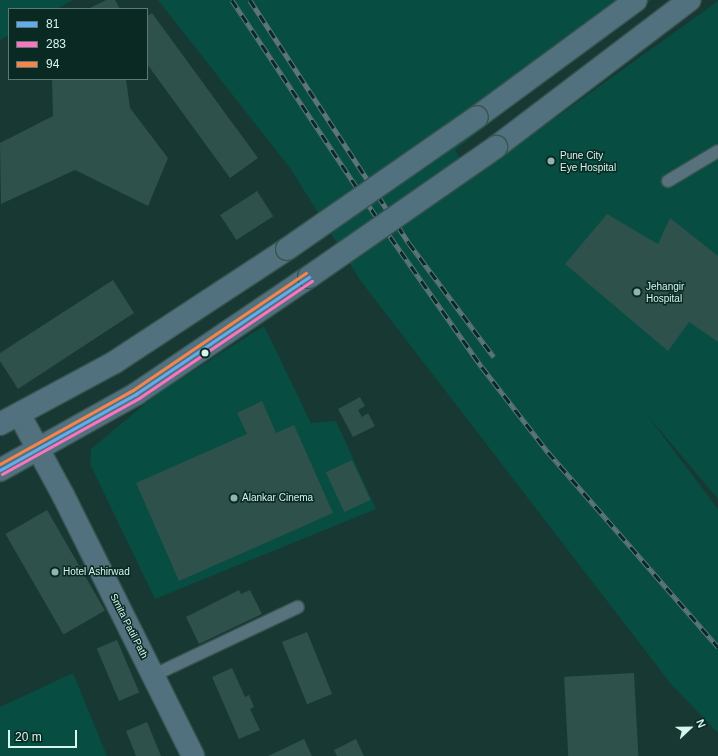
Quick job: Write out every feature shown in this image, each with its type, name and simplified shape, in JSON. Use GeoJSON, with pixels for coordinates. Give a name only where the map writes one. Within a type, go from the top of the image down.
{"type":"FeatureCollection","features":[{"type":"Feature","properties":{"kind":"main road"},"geometry":{"type":"LineString","coordinates":[[0,424],[115,362],[287,250],[478,117],[636,0]]}},
{"type":"Feature","properties":{"kind":"main road"},"geometry":{"type":"LineString","coordinates":[[0,470],[136,394],[309,277],[496,147],[690,0]]}},
{"type":"Feature","properties":{"kind":"main road","name":"Smita Patil Path"},"geometry":{"type":"LineString","coordinates":[[19,414],[64,497],[154,675],[193,756]]}},
{"type":"Feature","properties":{"kind":"lane"},"geometry":{"type":"LineString","coordinates":[[668,181],[718,151]]}},
{"type":"Feature","properties":{"kind":"lane"},"geometry":{"type":"LineString","coordinates":[[154,675],[298,607]]}},
{"type":"Feature","properties":{"kind":"shaded area"},"geometry":{"type":"Polygon","coordinates":[[[0,0],[73,0],[58,8],[8,8],[8,36],[0,40],[0,0]]]}},
{"type":"Feature","properties":{"kind":"shaded area"},"geometry":{"type":"Polygon","coordinates":[[[158,0],[652,0],[455,150],[472,178],[718,1],[718,499],[647,415],[718,509],[718,733],[671,684],[360,280],[290,168],[158,0]]]}},
{"type":"Feature","properties":{"kind":"shaded area"},"geometry":{"type":"Polygon","coordinates":[[[264,326],[311,423],[336,421],[376,509],[155,599],[90,464],[91,449],[158,393],[264,326]]]}},
{"type":"Feature","properties":{"kind":"shaded area"},"geometry":{"type":"Polygon","coordinates":[[[73,673],[107,756],[0,756],[0,707],[73,673]]]}},
{"type":"Feature","properties":{"kind":"building"},"geometry":{"type":"Polygon","coordinates":[[[106,0],[115,0],[119,8],[90,8],[106,0]]]}},
{"type":"Feature","properties":{"kind":"building"},"geometry":{"type":"Polygon","coordinates":[[[152,13],[258,158],[230,178],[148,65],[148,15],[152,13]]]}},
{"type":"Feature","properties":{"kind":"building"},"geometry":{"type":"Polygon","coordinates":[[[52,80],[126,80],[130,108],[168,158],[148,206],[75,170],[1,204],[0,143],[53,116],[52,80]]]}},
{"type":"Feature","properties":{"kind":"building"},"geometry":{"type":"Polygon","coordinates":[[[257,191],[273,216],[236,240],[220,215],[257,191]]]}},
{"type":"Feature","properties":{"kind":"building"},"geometry":{"type":"Polygon","coordinates":[[[607,214],[658,244],[670,218],[718,256],[718,342],[689,322],[668,351],[565,264],[607,214]]]}},
{"type":"Feature","properties":{"kind":"building"},"geometry":{"type":"Polygon","coordinates":[[[113,280],[134,313],[18,389],[0,361],[0,353],[113,280]]]}},
{"type":"Feature","properties":{"kind":"building"},"geometry":{"type":"Polygon","coordinates":[[[360,397],[365,406],[358,410],[362,417],[368,413],[375,426],[353,437],[338,409],[360,397]]]}},
{"type":"Feature","properties":{"kind":"building","name":"Alankar Cinema"},"geometry":{"type":"Polygon","coordinates":[[[262,401],[276,433],[294,425],[333,513],[179,581],[136,483],[247,434],[237,413],[262,401]]]}},
{"type":"Feature","properties":{"kind":"building"},"geometry":{"type":"Polygon","coordinates":[[[352,460],[371,500],[344,512],[326,472],[352,460]]]}},
{"type":"Feature","properties":{"kind":"building","name":"Hotel Ashirwad"},"geometry":{"type":"Polygon","coordinates":[[[47,510],[105,610],[63,634],[5,534],[47,510]]]}},
{"type":"Feature","properties":{"kind":"building"},"geometry":{"type":"Polygon","coordinates":[[[239,590],[241,594],[250,590],[262,614],[199,644],[186,617],[239,590]]]}},
{"type":"Feature","properties":{"kind":"building"},"geometry":{"type":"Polygon","coordinates":[[[307,632],[332,694],[307,704],[282,642],[307,632]]]}},
{"type":"Feature","properties":{"kind":"building"},"geometry":{"type":"Polygon","coordinates":[[[117,640],[139,692],[119,701],[97,649],[117,640]]]}},
{"type":"Feature","properties":{"kind":"building"},"geometry":{"type":"Polygon","coordinates":[[[232,668],[245,697],[249,695],[254,707],[250,709],[260,730],[239,739],[212,677],[232,668]]]}},
{"type":"Feature","properties":{"kind":"building"},"geometry":{"type":"Polygon","coordinates":[[[634,673],[638,756],[568,756],[564,677],[634,673]]]}},
{"type":"Feature","properties":{"kind":"building"},"geometry":{"type":"Polygon","coordinates":[[[147,722],[161,756],[136,756],[126,731],[147,722]]]}},
{"type":"Feature","properties":{"kind":"building"},"geometry":{"type":"Polygon","coordinates":[[[304,739],[312,756],[268,756],[304,739]]]}},
{"type":"Feature","properties":{"kind":"building"},"geometry":{"type":"Polygon","coordinates":[[[356,739],[364,756],[337,756],[334,750],[356,739]]]}},
{"type":"Feature","properties":{"kind":"railway"},"geometry":{"type":"LineString","coordinates":[[232,0],[380,222],[482,367],[548,452],[718,647]]}},
{"type":"Feature","properties":{"kind":"railway"},"geometry":{"type":"LineString","coordinates":[[250,0],[409,243],[494,357]]}},
{"type":"Feature","properties":{"kind":"transit line","name":"94"},"geometry":{"type":"LineString","coordinates":[[0,464],[133,390],[306,273]]}},
{"type":"Feature","properties":{"kind":"transit line","name":"81"},"geometry":{"type":"LineString","coordinates":[[0,470],[136,394],[309,277]]}},
{"type":"Feature","properties":{"kind":"transit line","name":"283"},"geometry":{"type":"LineString","coordinates":[[2,474],[139,398],[312,281]]}},
{"type":"Feature","properties":{"kind":"place","name":"Pune City Eye Hospital"},"geometry":{"type":"Point","coordinates":[551,161]}},
{"type":"Feature","properties":{"kind":"place","name":"Jehangir Hospital"},"geometry":{"type":"Point","coordinates":[637,292]}},
{"type":"Feature","properties":{"kind":"place","name":"Alankar Cinema"},"geometry":{"type":"Point","coordinates":[234,498]}},
{"type":"Feature","properties":{"kind":"place","name":"Hotel Ashirwad"},"geometry":{"type":"Point","coordinates":[55,572]}}]}
